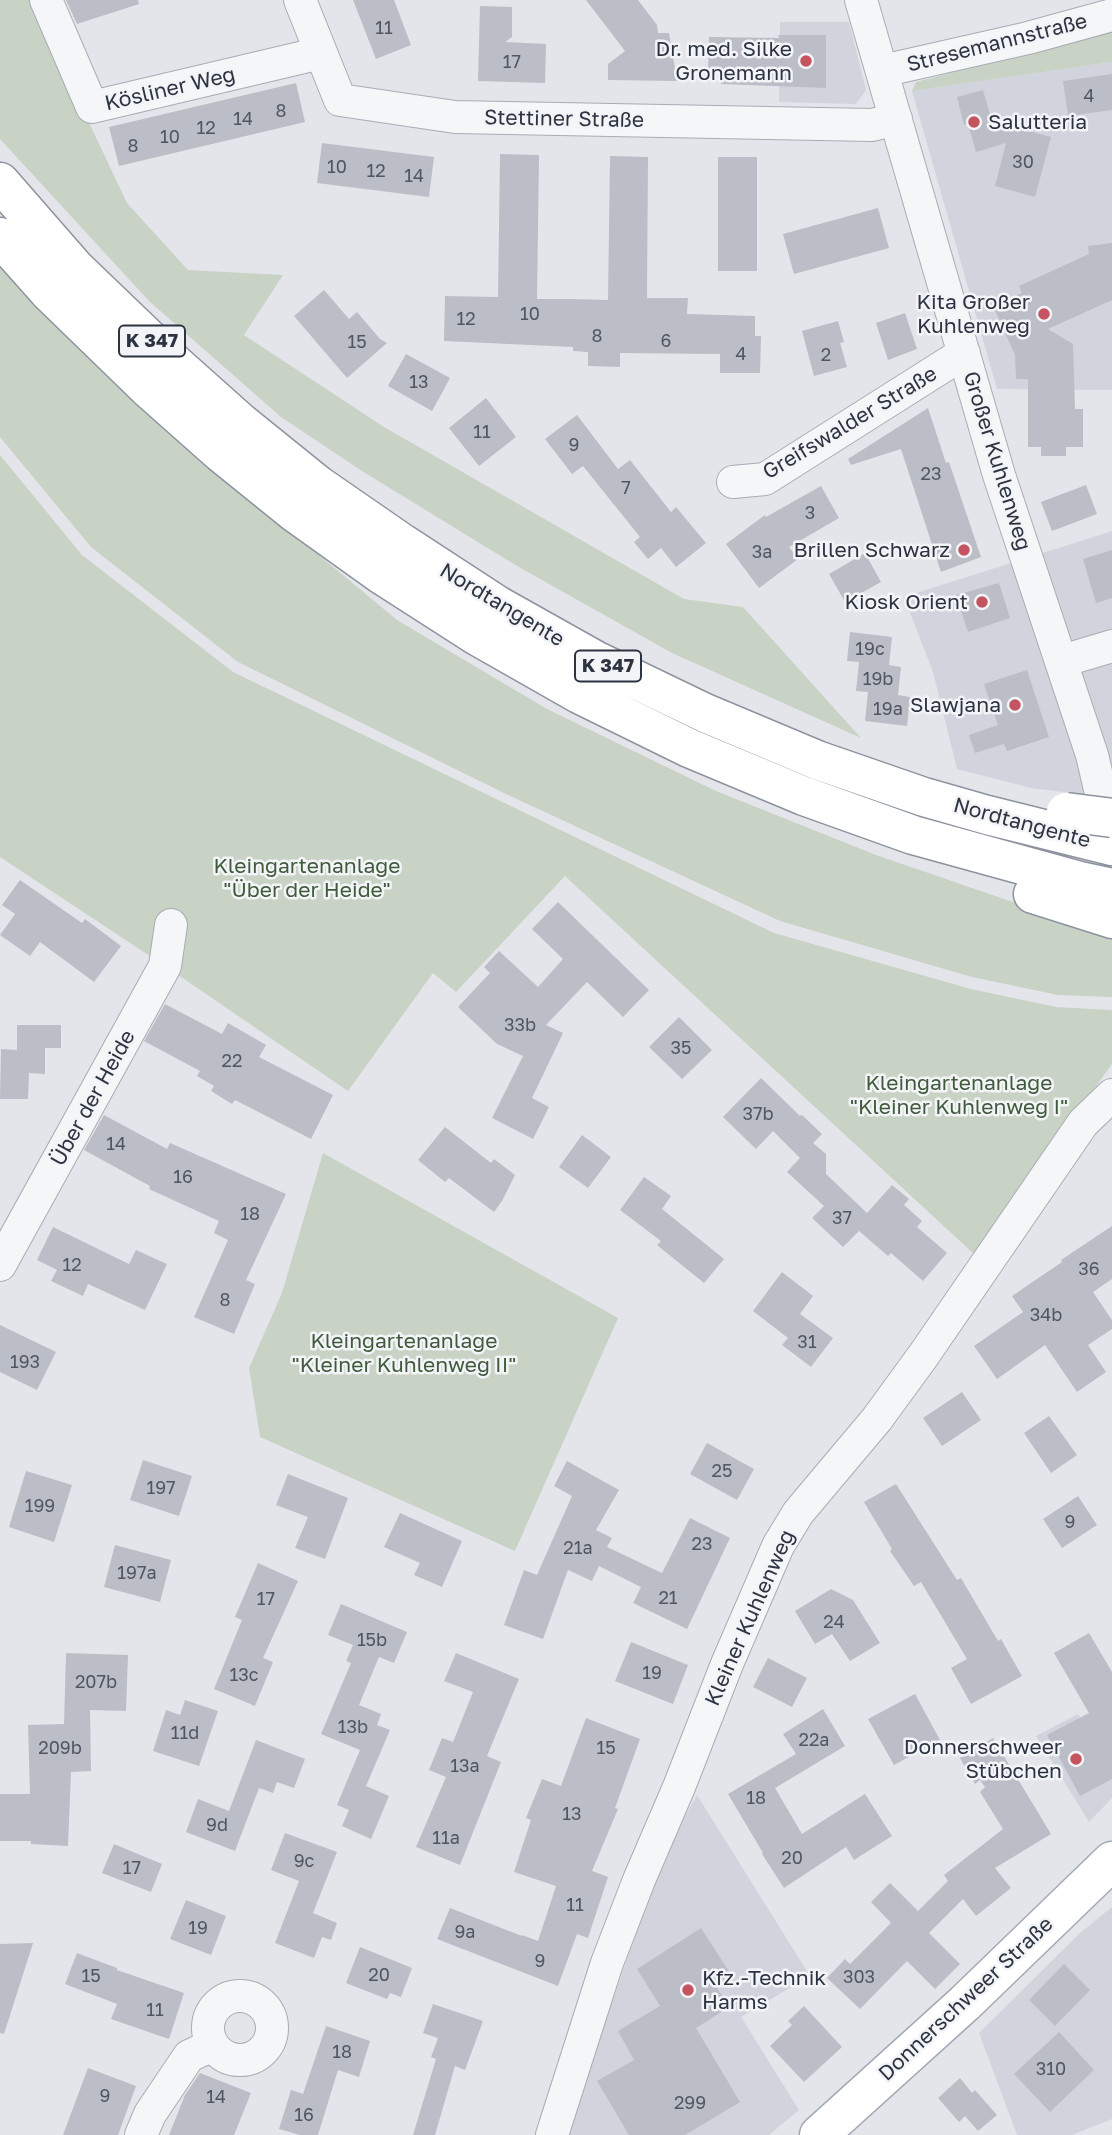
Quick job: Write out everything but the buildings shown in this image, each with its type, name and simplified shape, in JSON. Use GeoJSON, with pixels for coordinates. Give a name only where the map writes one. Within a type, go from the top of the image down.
{"type":"FeatureCollection","features":[{"type":"Feature","properties":{"kind":"main road","name":"Nordtangente"},"geometry":{"type":"LineString","coordinates":[[0,182],[75,268],[240,422],[318,485],[497,605],[607,666],[705,713],[817,760],[924,797],[970,790],[1069,824],[1112,844]]}},
{"type":"Feature","properties":{"kind":"main road","name":"Nordtangente"},"geometry":{"type":"LineString","coordinates":[[0,237],[48,291],[150,390],[221,453],[294,512],[382,575],[477,636],[579,694],[689,748],[804,796],[1097,900]]}},
{"type":"Feature","properties":{"kind":"main road","name":"K 347"},"geometry":{"type":"LineString","coordinates":[[1069,824],[1112,818]]}},
{"type":"Feature","properties":{"kind":"main road","name":"Donnerschweer Straße"},"geometry":{"type":"LineString","coordinates":[[819,2135],[965,2003],[1112,1861]]}},
{"type":"Feature","properties":{"kind":"street","name":"Kösliner Weg"},"geometry":{"type":"LineString","coordinates":[[46,0],[92,107],[321,53]]}},
{"type":"Feature","properties":{"kind":"street","name":"Stettiner Straße"},"geometry":{"type":"LineString","coordinates":[[300,0],[340,100],[455,117],[872,125],[895,119]]}},
{"type":"Feature","properties":{"kind":"street","name":"Großer Kuhlenweg"},"geometry":{"type":"LineString","coordinates":[[861,0],[999,475],[1092,755],[1112,844]]}},
{"type":"Feature","properties":{"kind":"street","name":"Stresemannstraße"},"geometry":{"type":"LineString","coordinates":[[881,71],[1028,38],[1112,15]]}},
{"type":"Feature","properties":{"kind":"street","name":"Greifswalder Straße"},"geometry":{"type":"LineString","coordinates":[[733,482],[765,479],[964,353]]}},
{"type":"Feature","properties":{"kind":"street"},"geometry":{"type":"LineString","coordinates":[[1062,661],[1112,646]]}},
{"type":"Feature","properties":{"kind":"street","name":"Über der Heide"},"geometry":{"type":"LineString","coordinates":[[0,1265],[166,966],[171,925]]}},
{"type":"Feature","properties":{"kind":"street","name":"Kleiner Kuhlenweg"},"geometry":{"type":"LineString","coordinates":[[552,2135],[603,1975],[630,1904],[778,1546],[798,1513],[877,1419],[1083,1123],[1112,1095]]}},
{"type":"Feature","properties":{"kind":"street"},"geometry":{"type":"LineString","coordinates":[[141,2135],[150,2114],[189,2056],[212,2045]]}},
{"type":"Feature","properties":{"kind":"shaded area"},"geometry":{"type":"Polygon","coordinates":[[[780,22],[849,22],[866,90],[856,104],[779,102],[780,22]]]}},
{"type":"Feature","properties":{"kind":"shaded area"},"geometry":{"type":"Polygon","coordinates":[[[1112,62],[1112,390],[997,389],[912,91],[1112,62]]]}},
{"type":"Feature","properties":{"kind":"shaded area"},"geometry":{"type":"Polygon","coordinates":[[[1112,531],[1112,798],[1031,788],[957,769],[933,672],[904,597],[1112,531]]]}},
{"type":"Feature","properties":{"kind":"shaded area"},"geometry":{"type":"Polygon","coordinates":[[[1078,1714],[1112,1764],[1112,1798],[1089,1822],[1036,1736],[1078,1714]]]}},
{"type":"Feature","properties":{"kind":"shaded area"},"geometry":{"type":"Polygon","coordinates":[[[697,1795],[810,1976],[741,2017],[799,2110],[769,2135],[567,2135],[661,1859],[697,1795]]]}},
{"type":"Feature","properties":{"kind":"shaded area"},"geometry":{"type":"Polygon","coordinates":[[[1112,1907],[1112,2119],[1072,2135],[1017,2135],[979,2033],[1080,1933],[1112,1907]]]}},
{"type":"Feature","properties":{"kind":"green space"},"geometry":{"type":"Polygon","coordinates":[[[0,0],[31,0],[127,203],[188,270],[283,275],[244,335],[384,427],[684,599],[743,607],[861,738],[672,653],[517,566],[362,471],[281,417],[149,301],[0,139],[0,0]]]}},
{"type":"Feature","properties":{"kind":"green space"},"geometry":{"type":"Polygon","coordinates":[[[1112,30],[1112,62],[912,91],[916,82],[1112,30]]]}},
{"type":"Feature","properties":{"kind":"green space"},"geometry":{"type":"Polygon","coordinates":[[[0,263],[50,320],[197,454],[397,620],[547,709],[716,791],[876,855],[1112,936],[1112,997],[1058,995],[972,977],[780,921],[506,794],[238,662],[91,547],[0,437],[0,263]]]}},
{"type":"Feature","properties":{"kind":"green space","name":"Kleingartenanlage \"Über der Heide\""},"geometry":{"type":"Polygon","coordinates":[[[0,455],[82,555],[233,672],[774,933],[971,989],[1056,1007],[1112,1010],[1112,1064],[975,1255],[565,876],[456,992],[433,973],[348,1091],[0,857],[0,455]]]}},
{"type":"Feature","properties":{"kind":"green space","name":"Kleingartenanlage \"Kleiner Kuhlenweg II\""},"geometry":{"type":"Polygon","coordinates":[[[323,1153],[618,1318],[515,1551],[260,1437],[249,1368],[282,1293],[323,1153]]]}},
{"type":"Feature","properties":{"kind":"place","name":"Dr. med. Silke Gronemann"},"geometry":{"type":"Point","coordinates":[806,61]}},
{"type":"Feature","properties":{"kind":"place","name":"Salutteria"},"geometry":{"type":"Point","coordinates":[974,122]}},
{"type":"Feature","properties":{"kind":"place","name":"Kita Großer Kuhlenweg"},"geometry":{"type":"Point","coordinates":[1044,314]}},
{"type":"Feature","properties":{"kind":"place","name":"Brillen Schwarz"},"geometry":{"type":"Point","coordinates":[964,550]}},
{"type":"Feature","properties":{"kind":"place","name":"Kiosk Orient"},"geometry":{"type":"Point","coordinates":[982,602]}},
{"type":"Feature","properties":{"kind":"place","name":"Slawjana"},"geometry":{"type":"Point","coordinates":[1015,705]}},
{"type":"Feature","properties":{"kind":"place","name":"Donnerschweer Stübchen"},"geometry":{"type":"Point","coordinates":[1076,1759]}},
{"type":"Feature","properties":{"kind":"place","name":"Kfz.-Technik Harms"},"geometry":{"type":"Point","coordinates":[688,1990]}},
{"type":"Feature","properties":{"kind":"park label","name":"Kleingartenanlage \"Kleiner Kuhlenweg I\""},"geometry":{"type":"Point","coordinates":[959,1095]}}]}
